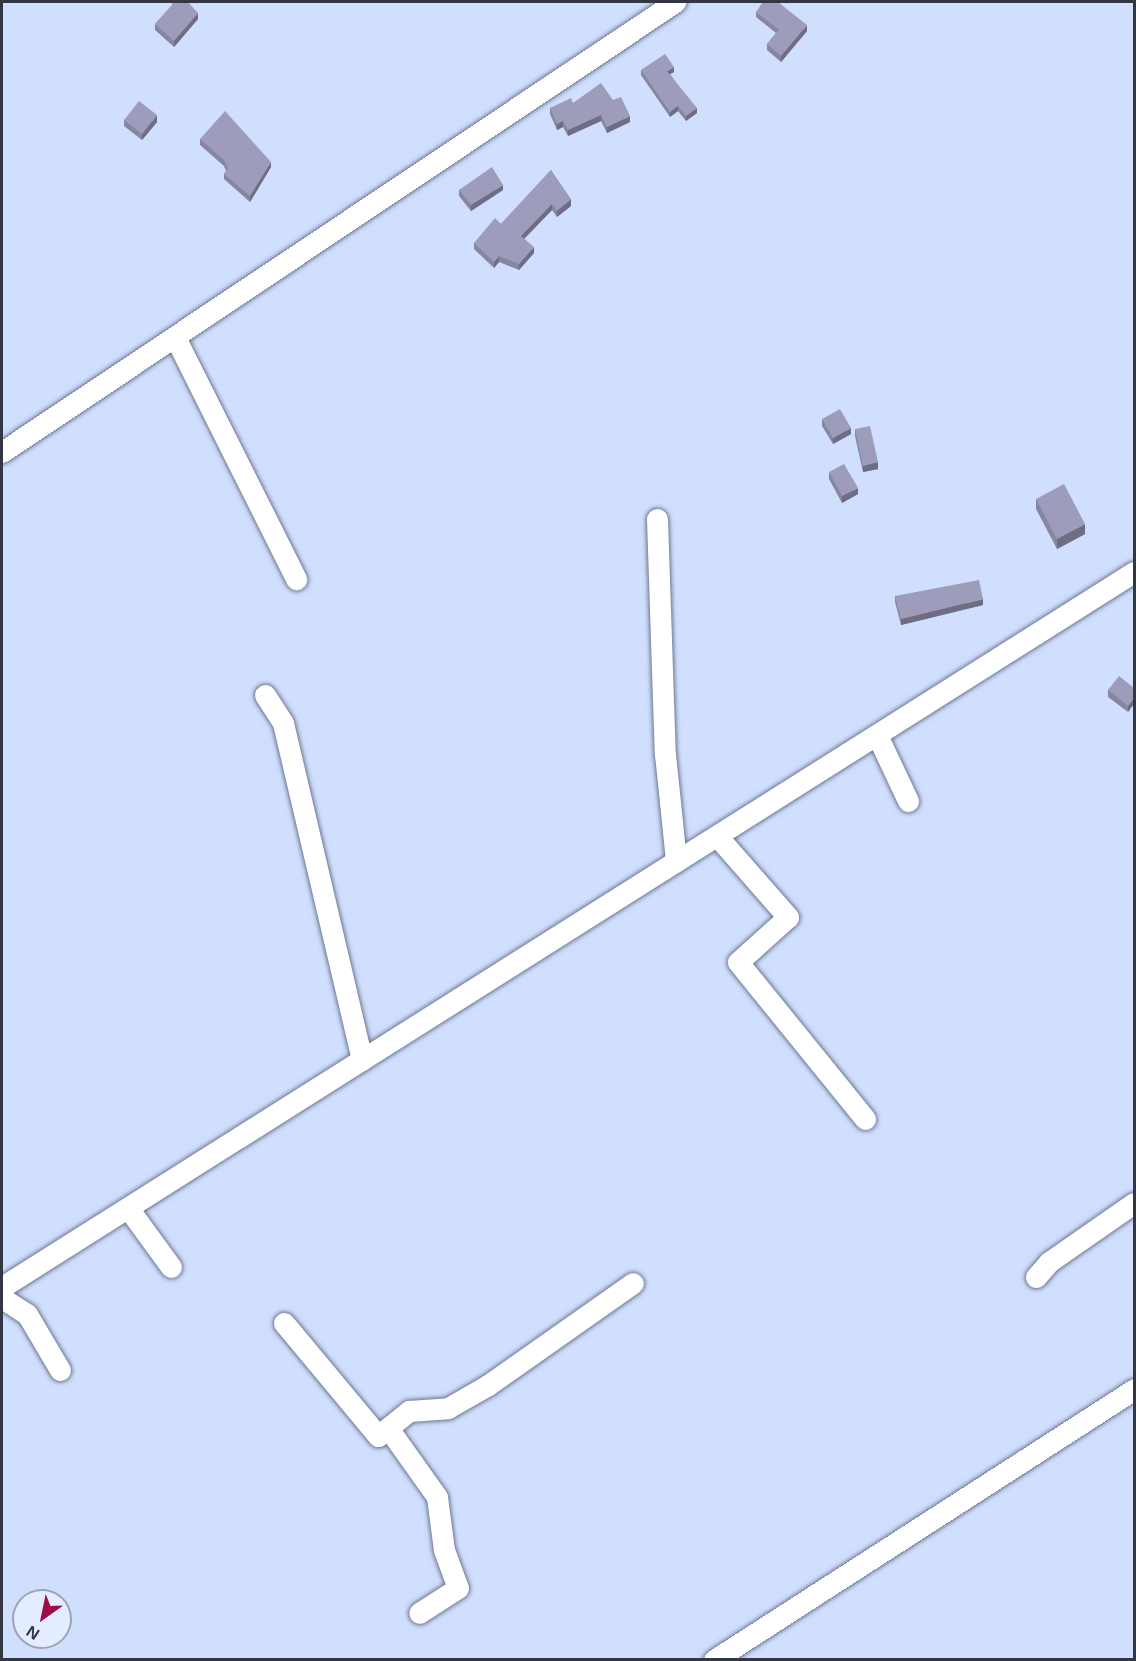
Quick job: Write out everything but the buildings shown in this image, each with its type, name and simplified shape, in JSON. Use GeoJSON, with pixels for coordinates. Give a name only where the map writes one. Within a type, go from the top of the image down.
{"type":"FeatureCollection","features":[{"type":"Feature","properties":{"kind":"street"},"geometry":{"type":"LineString","coordinates":[[2,452],[675,2]]}},
{"type":"Feature","properties":{"kind":"street"},"geometry":{"type":"LineString","coordinates":[[175,337],[296,579]]}},
{"type":"Feature","properties":{"kind":"street"},"geometry":{"type":"LineString","coordinates":[[657,519],[665,754],[676,861]]}},
{"type":"Feature","properties":{"kind":"street"},"geometry":{"type":"LineString","coordinates":[[2,1286],[1134,572]]}},
{"type":"Feature","properties":{"kind":"street"},"geometry":{"type":"LineString","coordinates":[[265,695],[283,723],[362,1060]]}},
{"type":"Feature","properties":{"kind":"street"},"geometry":{"type":"LineString","coordinates":[[877,735],[908,801]]}},
{"type":"Feature","properties":{"kind":"street"},"geometry":{"type":"LineString","coordinates":[[717,836],[788,917],[738,962],[865,1119]]}},
{"type":"Feature","properties":{"kind":"street"},"geometry":{"type":"LineString","coordinates":[[1036,1277],[1049,1262],[1134,1203]]}},
{"type":"Feature","properties":{"kind":"street"},"geometry":{"type":"LineString","coordinates":[[128,1208],[171,1267]]}},
{"type":"Feature","properties":{"kind":"street"},"geometry":{"type":"LineString","coordinates":[[284,1323],[378,1436],[409,1411],[448,1408],[488,1385],[633,1283]]}},
{"type":"Feature","properties":{"kind":"street"},"geometry":{"type":"LineString","coordinates":[[2,1298],[27,1314],[60,1370]]}},
{"type":"Feature","properties":{"kind":"street"},"geometry":{"type":"LineString","coordinates":[[714,1659],[741,1652],[1134,1389]]}},
{"type":"Feature","properties":{"kind":"street"},"geometry":{"type":"LineString","coordinates":[[388,1428],[437,1497],[444,1550],[458,1588],[418,1613]]}}]}
